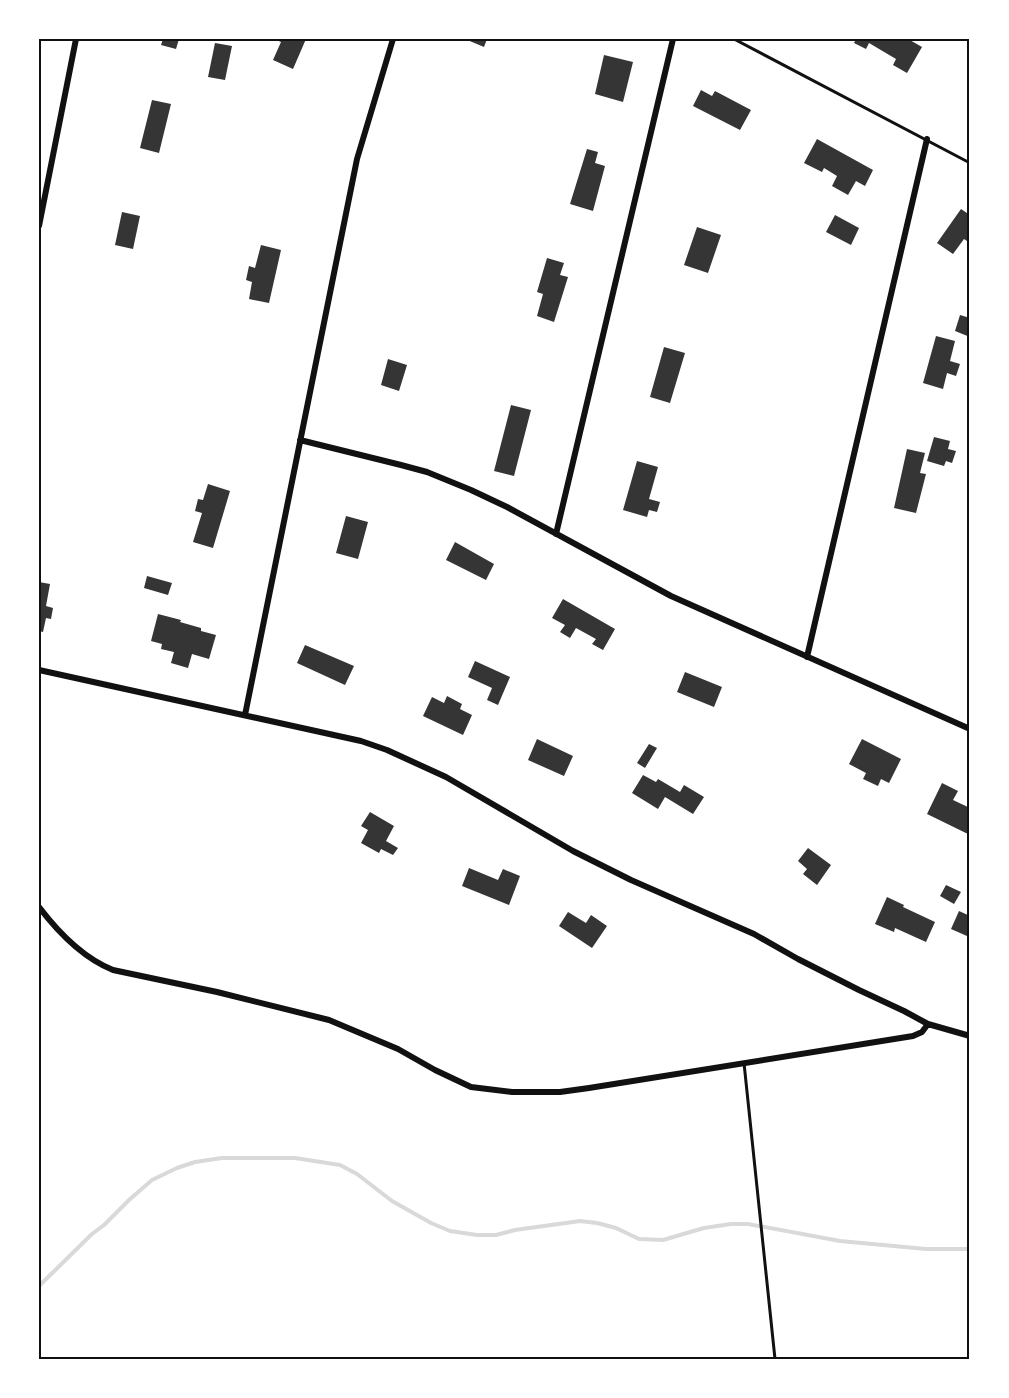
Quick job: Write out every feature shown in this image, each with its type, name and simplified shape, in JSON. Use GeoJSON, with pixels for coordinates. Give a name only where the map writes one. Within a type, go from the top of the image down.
{"type":"FeatureCollection","features":[{"type":"Feature","properties":{"kind":"street"},"geometry":{"type":"LineString","coordinates":[[39,226],[76,39]]}},
{"type":"Feature","properties":{"kind":"street"},"geometry":{"type":"LineString","coordinates":[[245,715],[357,159],[393,39]]}},
{"type":"Feature","properties":{"kind":"street"},"geometry":{"type":"LineString","coordinates":[[556,534],[673,39]]}},
{"type":"Feature","properties":{"kind":"street"},"geometry":{"type":"LineString","coordinates":[[807,657],[927,139]]}},
{"type":"Feature","properties":{"kind":"street"},"geometry":{"type":"LineString","coordinates":[[300,440],[427,472],[498,502],[671,596],[970,729]]}},
{"type":"Feature","properties":{"kind":"street"},"geometry":{"type":"LineString","coordinates":[[39,670],[361,741],[397,754],[446,777],[593,861],[754,934],[798,959],[928,1024],[970,1036]]}},
{"type":"Feature","properties":{"kind":"street"},"geometry":{"type":"LineString","coordinates":[[39,907],[69,941],[101,966],[329,1020],[398,1049],[471,1087],[512,1092],[560,1092],[913,1036],[922,1032],[928,1024]]}},
{"type":"Feature","properties":{"kind":"lane"},"geometry":{"type":"LineString","coordinates":[[734,39],[970,163]]}},
{"type":"Feature","properties":{"kind":"lane"},"geometry":{"type":"LineString","coordinates":[[744,1063],[775,1359]]}},
{"type":"Feature","properties":{"kind":"building"},"geometry":{"type":"Polygon","coordinates":[[[163,39],[179,39],[176,49],[161,45],[163,39]]]}},
{"type":"Feature","properties":{"kind":"building"},"geometry":{"type":"Polygon","coordinates":[[[274,39],[306,39],[293,69],[273,60],[281,42],[274,39]]]}},
{"type":"Feature","properties":{"kind":"building"},"geometry":{"type":"Polygon","coordinates":[[[465,39],[487,39],[484,47],[465,39]]]}},
{"type":"Feature","properties":{"kind":"building"},"geometry":{"type":"Polygon","coordinates":[[[856,39],[908,39],[922,47],[907,73],[893,65],[896,59],[869,43],[866,49],[854,43],[856,39]]]}},
{"type":"Feature","properties":{"kind":"building"},"geometry":{"type":"Polygon","coordinates":[[[215,43],[232,46],[225,80],[208,77],[215,43]]]}},
{"type":"Feature","properties":{"kind":"building"},"geometry":{"type":"Polygon","coordinates":[[[604,55],[633,62],[623,102],[595,94],[604,55]]]}},
{"type":"Feature","properties":{"kind":"building"},"geometry":{"type":"Polygon","coordinates":[[[701,90],[712,96],[715,91],[751,110],[740,130],[693,106],[701,90]]]}},
{"type":"Feature","properties":{"kind":"building"},"geometry":{"type":"Polygon","coordinates":[[[152,100],[171,104],[159,153],[140,148],[152,100]]]}},
{"type":"Feature","properties":{"kind":"building"},"geometry":{"type":"Polygon","coordinates":[[[817,139],[873,170],[865,186],[856,181],[848,195],[832,186],[837,176],[824,168],[822,172],[804,163],[817,139]]]}},
{"type":"Feature","properties":{"kind":"building"},"geometry":{"type":"Polygon","coordinates":[[[587,149],[598,152],[595,163],[605,166],[593,211],[570,204],[587,149]]]}},
{"type":"Feature","properties":{"kind":"building"},"geometry":{"type":"Polygon","coordinates":[[[961,209],[970,215],[970,237],[967,241],[964,239],[953,254],[937,243],[961,209]]]}},
{"type":"Feature","properties":{"kind":"building"},"geometry":{"type":"Polygon","coordinates":[[[122,212],[140,216],[133,249],[115,245],[122,212]]]}},
{"type":"Feature","properties":{"kind":"building"},"geometry":{"type":"Polygon","coordinates":[[[835,215],[859,228],[851,245],[826,232],[835,215]]]}},
{"type":"Feature","properties":{"kind":"building"},"geometry":{"type":"Polygon","coordinates":[[[697,227],[721,235],[708,273],[684,265],[697,227]]]}},
{"type":"Feature","properties":{"kind":"building"},"geometry":{"type":"Polygon","coordinates":[[[261,245],[281,250],[269,303],[249,299],[252,282],[246,280],[249,266],[255,268],[261,245]]]}},
{"type":"Feature","properties":{"kind":"building"},"geometry":{"type":"Polygon","coordinates":[[[547,258],[564,263],[560,275],[568,277],[554,322],[537,316],[543,294],[537,292],[547,258]]]}},
{"type":"Feature","properties":{"kind":"building"},"geometry":{"type":"Polygon","coordinates":[[[960,315],[970,318],[970,337],[955,331],[960,315]]]}},
{"type":"Feature","properties":{"kind":"building"},"geometry":{"type":"Polygon","coordinates":[[[936,336],[955,341],[950,361],[960,364],[956,376],[947,373],[943,389],[923,383],[936,336]]]}},
{"type":"Feature","properties":{"kind":"building"},"geometry":{"type":"Polygon","coordinates":[[[664,347],[685,353],[670,403],[650,397],[664,347]]]}},
{"type":"Feature","properties":{"kind":"building"},"geometry":{"type":"Polygon","coordinates":[[[388,359],[407,365],[399,391],[381,385],[388,359]]]}},
{"type":"Feature","properties":{"kind":"building"},"geometry":{"type":"Polygon","coordinates":[[[511,405],[531,410],[514,476],[494,471],[511,405]]]}},
{"type":"Feature","properties":{"kind":"building"},"geometry":{"type":"Polygon","coordinates":[[[934,437],[950,441],[948,449],[956,451],[952,463],[946,461],[944,466],[927,461],[934,437]]]}},
{"type":"Feature","properties":{"kind":"building"},"geometry":{"type":"Polygon","coordinates":[[[907,449],[925,453],[920,473],[926,474],[916,513],[894,508],[907,449]]]}},
{"type":"Feature","properties":{"kind":"building"},"geometry":{"type":"Polygon","coordinates":[[[637,461],[658,467],[649,499],[660,502],[657,512],[649,510],[647,517],[623,510],[637,461]]]}},
{"type":"Feature","properties":{"kind":"building"},"geometry":{"type":"Polygon","coordinates":[[[208,484],[230,491],[213,548],[193,542],[202,513],[195,511],[198,499],[203,500],[208,484]]]}},
{"type":"Feature","properties":{"kind":"building"},"geometry":{"type":"Polygon","coordinates":[[[346,516],[368,522],[358,559],[336,553],[346,516]]]}},
{"type":"Feature","properties":{"kind":"building"},"geometry":{"type":"Polygon","coordinates":[[[455,542],[494,564],[486,580],[446,560],[455,542]]]}},
{"type":"Feature","properties":{"kind":"building"},"geometry":{"type":"Polygon","coordinates":[[[147,576],[172,583],[168,595],[144,588],[147,576]]]}},
{"type":"Feature","properties":{"kind":"building"},"geometry":{"type":"Polygon","coordinates":[[[39,582],[50,584],[46,606],[53,608],[51,619],[46,618],[43,632],[39,631],[39,582]]]}},
{"type":"Feature","properties":{"kind":"building"},"geometry":{"type":"Polygon","coordinates":[[[563,599],[615,629],[603,650],[592,644],[596,639],[576,628],[570,638],[560,632],[565,625],[552,618],[563,599]]]}},
{"type":"Feature","properties":{"kind":"building"},"geometry":{"type":"Polygon","coordinates":[[[158,614],[181,620],[180,622],[216,635],[209,659],[192,654],[188,668],[171,663],[174,652],[161,649],[162,644],[151,641],[158,614]]]}},
{"type":"Feature","properties":{"kind":"building"},"geometry":{"type":"Polygon","coordinates":[[[305,645],[354,666],[345,685],[297,663],[305,645]]]}},
{"type":"Feature","properties":{"kind":"building"},"geometry":{"type":"Polygon","coordinates":[[[475,661],[510,677],[498,705],[487,700],[492,688],[468,677],[475,661]]]}},
{"type":"Feature","properties":{"kind":"building"},"geometry":{"type":"Polygon","coordinates":[[[685,672],[722,687],[714,707],[677,692],[685,672]]]}},
{"type":"Feature","properties":{"kind":"building"},"geometry":{"type":"Polygon","coordinates":[[[447,696],[462,704],[460,709],[472,715],[463,735],[423,716],[432,697],[444,703],[447,696]]]}},
{"type":"Feature","properties":{"kind":"building"},"geometry":{"type":"Polygon","coordinates":[[[537,739],[573,756],[564,776],[528,760],[537,739]]]}},
{"type":"Feature","properties":{"kind":"building"},"geometry":{"type":"Polygon","coordinates":[[[862,739],[901,759],[889,783],[881,779],[878,786],[863,779],[866,773],[849,764],[862,739]]]}},
{"type":"Feature","properties":{"kind":"building"},"geometry":{"type":"Polygon","coordinates":[[[649,744],[657,748],[645,768],[637,763],[649,744]]]}},
{"type":"Feature","properties":{"kind":"building"},"geometry":{"type":"Polygon","coordinates":[[[643,775],[656,782],[658,779],[680,792],[684,785],[704,797],[693,814],[665,797],[658,809],[632,793],[643,775]]]}},
{"type":"Feature","properties":{"kind":"building"},"geometry":{"type":"Polygon","coordinates":[[[942,783],[958,791],[953,800],[970,808],[970,835],[927,814],[942,783]]]}},
{"type":"Feature","properties":{"kind":"building"},"geometry":{"type":"Polygon","coordinates":[[[370,812],[394,826],[386,841],[398,848],[393,855],[381,849],[379,853],[361,843],[368,830],[361,826],[370,812]]]}},
{"type":"Feature","properties":{"kind":"building"},"geometry":{"type":"Polygon","coordinates":[[[808,848],[831,865],[817,885],[803,874],[807,869],[798,861],[808,848]]]}},
{"type":"Feature","properties":{"kind":"building"},"geometry":{"type":"Polygon","coordinates":[[[469,868],[498,880],[503,869],[520,876],[509,905],[462,886],[469,868]]]}},
{"type":"Feature","properties":{"kind":"building"},"geometry":{"type":"Polygon","coordinates":[[[946,885],[961,892],[954,904],[940,896],[946,885]]]}},
{"type":"Feature","properties":{"kind":"building"},"geometry":{"type":"Polygon","coordinates":[[[887,897],[935,922],[926,942],[895,928],[894,932],[875,924],[887,897]]]}},
{"type":"Feature","properties":{"kind":"building"},"geometry":{"type":"Polygon","coordinates":[[[959,911],[970,916],[970,930],[967,936],[951,929],[959,911]]]}},
{"type":"Feature","properties":{"kind":"building"},"geometry":{"type":"Polygon","coordinates":[[[568,912],[586,923],[591,915],[607,926],[592,948],[559,926],[568,912]]]}},
{"type":"Feature","properties":{"kind":"waterway"},"geometry":{"type":"LineString","coordinates":[[39,1286],[152,1180],[195,1162],[222,1158],[295,1158],[340,1165],[357,1174],[392,1201],[431,1223],[450,1231],[477,1235],[496,1235],[515,1230],[580,1221],[616,1228],[639,1239],[663,1240],[704,1228],[748,1224],[840,1241],[926,1249],[970,1249]]}}]}
